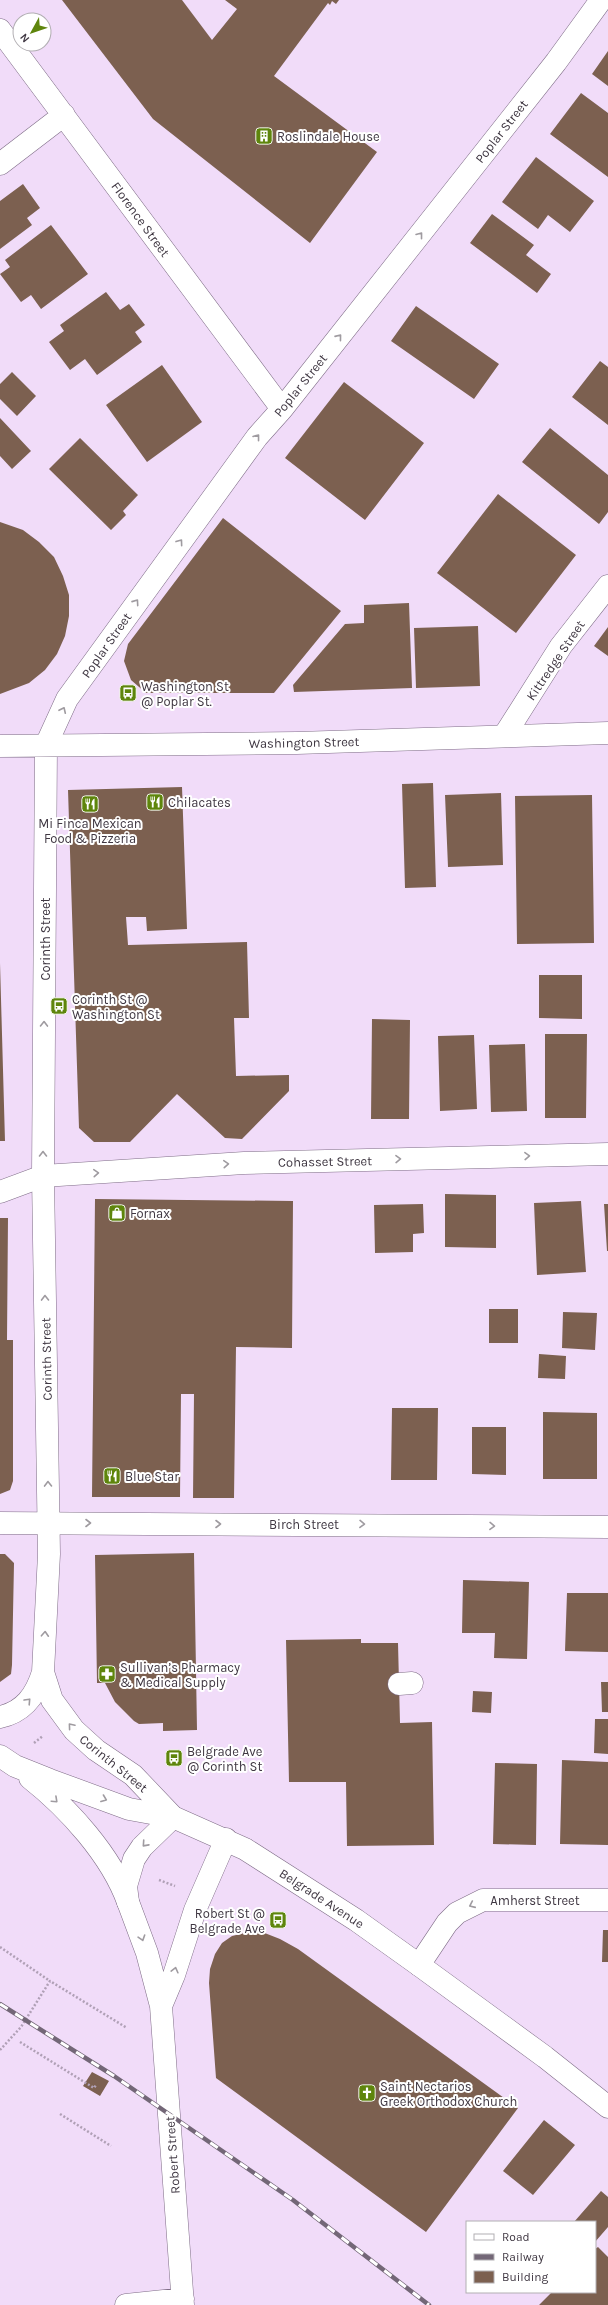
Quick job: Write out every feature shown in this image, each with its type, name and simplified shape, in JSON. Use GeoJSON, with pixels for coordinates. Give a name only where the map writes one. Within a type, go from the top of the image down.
{"type":"FeatureCollection","features":[{"type":"Feature","properties":{"kind":"street","name":"Poplar Street"},"geometry":{"type":"LineString","coordinates":[[46,745],[67,699],[253,443],[282,409],[556,62],[601,0]]}},
{"type":"Feature","properties":{"kind":"street","name":"Florence Street"},"geometry":{"type":"LineString","coordinates":[[0,30],[282,409]]}},
{"type":"Feature","properties":{"kind":"street"},"geometry":{"type":"LineString","coordinates":[[0,164],[64,115]]}},
{"type":"Feature","properties":{"kind":"street","name":"Kittredge Street"},"geometry":{"type":"LineString","coordinates":[[504,736],[561,646],[608,586]]}},
{"type":"Feature","properties":{"kind":"street","name":"Washington Street"},"geometry":{"type":"LineString","coordinates":[[0,746],[297,743],[608,733]]}},
{"type":"Feature","properties":{"kind":"street"},"geometry":{"type":"LineString","coordinates":[[0,757],[46,745]]}},
{"type":"Feature","properties":{"kind":"street","name":"Corinth Street"},"geometry":{"type":"LineString","coordinates":[[46,745],[43,1176],[49,1523],[43,1672],[52,1700],[74,1730],[96,1750],[133,1775],[173,1817]]}},
{"type":"Feature","properties":{"kind":"street","name":"Cohasset Street"},"geometry":{"type":"LineString","coordinates":[[0,1192],[43,1176],[244,1163],[608,1154]]}},
{"type":"Feature","properties":{"kind":"street","name":"Birch Street"},"geometry":{"type":"LineString","coordinates":[[0,1523],[608,1527]]}},
{"type":"Feature","properties":{"kind":"street"},"geometry":{"type":"LineString","coordinates":[[0,1717],[18,1710],[31,1699],[39,1687],[43,1672]]}},
{"type":"Feature","properties":{"kind":"street"},"geometry":{"type":"LineString","coordinates":[[7,1761],[63,1808],[92,1842],[123,1889],[128,1902]]}},
{"type":"Feature","properties":{"kind":"street","name":"Belgrade Avenue"},"geometry":{"type":"LineString","coordinates":[[7,1761],[129,1809],[173,1817],[226,1839],[287,1875],[419,1965],[544,2057],[608,2107]]}},
{"type":"Feature","properties":{"kind":"street"},"geometry":{"type":"LineString","coordinates":[[128,1902],[126,1893],[126,1879],[134,1859],[142,1847],[173,1817]]}},
{"type":"Feature","properties":{"kind":"street","name":"Robert Street"},"geometry":{"type":"LineString","coordinates":[[161,2006],[174,1975],[195,1910],[226,1839]]}},
{"type":"Feature","properties":{"kind":"street","name":"Amherst Street"},"geometry":{"type":"LineString","coordinates":[[419,1965],[452,1918],[469,1906],[484,1900],[608,1900]]}},
{"type":"Feature","properties":{"kind":"street","name":"Robert Street"},"geometry":{"type":"LineString","coordinates":[[128,1902],[147,1953],[161,2006],[183,2302]]}},
{"type":"Feature","properties":{"kind":"street"},"geometry":{"type":"LineString","coordinates":[[126,2305],[183,2302]]}},
{"type":"Feature","properties":{"kind":"path"},"geometry":{"type":"LineString","coordinates":[[34,1744],[49,1732]]}},
{"type":"Feature","properties":{"kind":"path"},"geometry":{"type":"LineString","coordinates":[[158,1880],[178,1887]]}},
{"type":"Feature","properties":{"kind":"path"},"geometry":{"type":"LineString","coordinates":[[0,1947],[50,1981],[127,2028]]}},
{"type":"Feature","properties":{"kind":"path"},"geometry":{"type":"LineString","coordinates":[[0,2050],[21,2026],[50,1981]]}},
{"type":"Feature","properties":{"kind":"path"},"geometry":{"type":"LineString","coordinates":[[20,2042],[94,2088],[96,2085]]}},
{"type":"Feature","properties":{"kind":"path"},"geometry":{"type":"LineString","coordinates":[[60,2114],[111,2146]]}},
{"type":"Feature","properties":{"kind":"building","name":"Roslindale House"},"geometry":{"type":"Polygon","coordinates":[[[62,0],[182,0],[212,40],[237,9],[225,0],[339,0],[336,4],[332,1],[330,5],[328,3],[274,76],[377,152],[310,243],[153,119],[62,0]]]}},
{"type":"Feature","properties":{"kind":"building"},"geometry":{"type":"Polygon","coordinates":[[[608,51],[608,86],[592,74],[608,51]]]}},
{"type":"Feature","properties":{"kind":"building"},"geometry":{"type":"Polygon","coordinates":[[[581,93],[608,113],[608,177],[550,134],[581,93]]]}},
{"type":"Feature","properties":{"kind":"building"},"geometry":{"type":"Polygon","coordinates":[[[536,157],[594,201],[570,232],[548,215],[538,229],[502,202],[536,157]]]}},
{"type":"Feature","properties":{"kind":"building"},"geometry":{"type":"Polygon","coordinates":[[[23,184],[40,208],[27,218],[32,225],[0,249],[0,201],[23,184]]]}},
{"type":"Feature","properties":{"kind":"building"},"geometry":{"type":"Polygon","coordinates":[[[492,214],[534,245],[526,255],[551,274],[537,293],[470,243],[492,214]]]}},
{"type":"Feature","properties":{"kind":"building"},"geometry":{"type":"Polygon","coordinates":[[[51,225],[88,274],[41,309],[31,295],[21,302],[0,274],[10,267],[5,260],[51,225]]]}},
{"type":"Feature","properties":{"kind":"building"},"geometry":{"type":"Polygon","coordinates":[[[106,292],[120,310],[129,304],[145,325],[135,332],[142,342],[97,375],[85,359],[70,370],[49,342],[64,331],[60,325],[106,292]]]}},
{"type":"Feature","properties":{"kind":"building"},"geometry":{"type":"Polygon","coordinates":[[[416,306],[499,364],[474,399],[391,341],[416,306]]]}},
{"type":"Feature","properties":{"kind":"building"},"geometry":{"type":"Polygon","coordinates":[[[600,361],[608,367],[608,425],[572,397],[600,361]]]}},
{"type":"Feature","properties":{"kind":"building"},"geometry":{"type":"Polygon","coordinates":[[[162,365],[202,422],[147,462],[106,405],[162,365]]]}},
{"type":"Feature","properties":{"kind":"building"},"geometry":{"type":"Polygon","coordinates":[[[12,372],[36,396],[17,416],[0,399],[0,384],[12,372]]]}},
{"type":"Feature","properties":{"kind":"building"},"geometry":{"type":"Polygon","coordinates":[[[344,382],[424,443],[365,520],[285,458],[344,382]]]}},
{"type":"Feature","properties":{"kind":"building"},"geometry":{"type":"Polygon","coordinates":[[[0,418],[31,451],[12,469],[0,456],[0,418]]]}},
{"type":"Feature","properties":{"kind":"building"},"geometry":{"type":"Polygon","coordinates":[[[550,428],[608,475],[608,512],[599,524],[522,462],[550,428]]]}},
{"type":"Feature","properties":{"kind":"building"},"geometry":{"type":"Polygon","coordinates":[[[80,438],[138,495],[123,511],[126,515],[111,530],[49,469],[80,438]]]}},
{"type":"Feature","properties":{"kind":"building"},"geometry":{"type":"Polygon","coordinates":[[[498,494],[576,555],[516,633],[437,573],[498,494]]]}},
{"type":"Feature","properties":{"kind":"building"},"geometry":{"type":"Polygon","coordinates":[[[223,518],[341,611],[274,693],[146,693],[131,680],[124,661],[128,644],[223,518]]]}},
{"type":"Feature","properties":{"kind":"building"},"geometry":{"type":"Polygon","coordinates":[[[0,522],[23,530],[39,542],[54,557],[63,576],[69,595],[69,616],[65,636],[57,654],[45,670],[29,683],[0,694],[0,522]]]}},
{"type":"Feature","properties":{"kind":"building"},"geometry":{"type":"Polygon","coordinates":[[[409,603],[412,688],[294,692],[293,685],[345,624],[364,623],[364,605],[409,603]]]}},
{"type":"Feature","properties":{"kind":"building"},"geometry":{"type":"Polygon","coordinates":[[[478,626],[480,686],[416,688],[414,628],[478,626]]]}},
{"type":"Feature","properties":{"kind":"building"},"geometry":{"type":"Polygon","coordinates":[[[608,627],[608,656],[594,646],[608,627]]]}},
{"type":"Feature","properties":{"kind":"building"},"geometry":{"type":"Polygon","coordinates":[[[433,783],[436,887],[405,888],[402,784],[433,783]]]}},
{"type":"Feature","properties":{"kind":"building"},"geometry":{"type":"Polygon","coordinates":[[[182,787],[187,929],[147,931],[146,917],[126,917],[128,945],[247,942],[249,1018],[234,1018],[236,1076],[289,1075],[289,1091],[242,1139],[225,1138],[177,1094],[130,1142],[94,1142],[79,1128],[68,790],[182,787]]]}},
{"type":"Feature","properties":{"kind":"building"},"geometry":{"type":"Polygon","coordinates":[[[501,793],[503,865],[448,867],[445,795],[501,793]]]}},
{"type":"Feature","properties":{"kind":"building"},"geometry":{"type":"Polygon","coordinates":[[[592,795],[594,943],[517,944],[515,796],[592,795]]]}},
{"type":"Feature","properties":{"kind":"building"},"geometry":{"type":"Polygon","coordinates":[[[0,963],[5,1141],[0,1141],[0,963]]]}},
{"type":"Feature","properties":{"kind":"building"},"geometry":{"type":"Polygon","coordinates":[[[539,975],[582,975],[582,1019],[539,1018],[539,975]]]}},
{"type":"Feature","properties":{"kind":"building"},"geometry":{"type":"Polygon","coordinates":[[[372,1019],[410,1020],[409,1119],[371,1119],[372,1019]]]}},
{"type":"Feature","properties":{"kind":"building"},"geometry":{"type":"Polygon","coordinates":[[[545,1034],[587,1034],[586,1118],[545,1118],[545,1034]]]}},
{"type":"Feature","properties":{"kind":"building"},"geometry":{"type":"Polygon","coordinates":[[[474,1035],[477,1109],[440,1111],[438,1036],[474,1035]]]}},
{"type":"Feature","properties":{"kind":"building"},"geometry":{"type":"Polygon","coordinates":[[[525,1044],[527,1111],[491,1112],[489,1045],[525,1044]]]}},
{"type":"Feature","properties":{"kind":"building"},"geometry":{"type":"Polygon","coordinates":[[[445,1194],[496,1195],[496,1248],[445,1247],[445,1194]]]}},
{"type":"Feature","properties":{"kind":"building"},"geometry":{"type":"Polygon","coordinates":[[[95,1199],[293,1201],[292,1348],[236,1347],[234,1498],[193,1498],[194,1394],[181,1394],[180,1497],[92,1497],[95,1199]]]}},
{"type":"Feature","properties":{"kind":"building"},"geometry":{"type":"Polygon","coordinates":[[[581,1201],[586,1272],[537,1275],[534,1203],[581,1201]]]}},
{"type":"Feature","properties":{"kind":"building"},"geometry":{"type":"Polygon","coordinates":[[[423,1204],[424,1233],[413,1234],[413,1252],[375,1253],[374,1205],[423,1204]]]}},
{"type":"Feature","properties":{"kind":"building"},"geometry":{"type":"Polygon","coordinates":[[[604,1204],[608,1204],[608,1251],[607,1251],[604,1204]]]}},
{"type":"Feature","properties":{"kind":"building"},"geometry":{"type":"Polygon","coordinates":[[[0,1218],[8,1218],[7,1340],[13,1340],[13,1481],[10,1490],[0,1494],[0,1218]]]}},
{"type":"Feature","properties":{"kind":"building"},"geometry":{"type":"Polygon","coordinates":[[[489,1309],[518,1309],[518,1343],[489,1343],[489,1309]]]}},
{"type":"Feature","properties":{"kind":"building"},"geometry":{"type":"Polygon","coordinates":[[[563,1312],[597,1313],[595,1350],[562,1348],[563,1312]]]}},
{"type":"Feature","properties":{"kind":"building"},"geometry":{"type":"Polygon","coordinates":[[[539,1354],[566,1356],[565,1379],[538,1378],[539,1354]]]}},
{"type":"Feature","properties":{"kind":"building"},"geometry":{"type":"Polygon","coordinates":[[[392,1408],[438,1408],[437,1480],[391,1480],[392,1408]]]}},
{"type":"Feature","properties":{"kind":"building"},"geometry":{"type":"Polygon","coordinates":[[[543,1412],[597,1413],[597,1479],[543,1479],[543,1412]]]}},
{"type":"Feature","properties":{"kind":"building"},"geometry":{"type":"Polygon","coordinates":[[[472,1427],[506,1427],[506,1475],[472,1474],[472,1427]]]}},
{"type":"Feature","properties":{"kind":"building"},"geometry":{"type":"Polygon","coordinates":[[[194,1553],[197,1730],[163,1731],[163,1723],[139,1724],[134,1721],[115,1702],[105,1683],[97,1683],[95,1555],[194,1553]]]}},
{"type":"Feature","properties":{"kind":"building"},"geometry":{"type":"Polygon","coordinates":[[[0,1554],[5,1554],[14,1563],[11,1674],[0,1682],[0,1554]]]}},
{"type":"Feature","properties":{"kind":"building"},"geometry":{"type":"Polygon","coordinates":[[[463,1580],[529,1582],[527,1659],[494,1658],[495,1633],[462,1633],[463,1580]]]}},
{"type":"Feature","properties":{"kind":"building"},"geometry":{"type":"Polygon","coordinates":[[[567,1593],[608,1593],[608,1652],[565,1651],[567,1593]]]}},
{"type":"Feature","properties":{"kind":"building"},"geometry":{"type":"Polygon","coordinates":[[[361,1639],[361,1643],[398,1643],[400,1723],[432,1722],[434,1845],[347,1846],[346,1782],[289,1782],[286,1640],[361,1639]]]}},
{"type":"Feature","properties":{"kind":"building"},"geometry":{"type":"Polygon","coordinates":[[[601,1682],[608,1682],[608,1712],[602,1712],[601,1682]]]}},
{"type":"Feature","properties":{"kind":"building"},"geometry":{"type":"Polygon","coordinates":[[[473,1691],[492,1692],[491,1713],[472,1712],[473,1691]]]}},
{"type":"Feature","properties":{"kind":"building"},"geometry":{"type":"Polygon","coordinates":[[[595,1719],[608,1719],[608,1754],[594,1753],[595,1719]]]}},
{"type":"Feature","properties":{"kind":"building"},"geometry":{"type":"Polygon","coordinates":[[[562,1760],[608,1762],[608,1845],[560,1844],[562,1760]]]}},
{"type":"Feature","properties":{"kind":"building"},"geometry":{"type":"Polygon","coordinates":[[[495,1763],[537,1764],[536,1845],[493,1844],[495,1763]]]}},
{"type":"Feature","properties":{"kind":"building","name":"Saint Nectarios Greek Orthodox Church"},"geometry":{"type":"Polygon","coordinates":[[[257,1930],[280,1939],[298,1949],[518,2108],[426,2232],[216,2078],[209,1983],[210,1969],[215,1954],[222,1943],[232,1936],[257,1930]]]}},
{"type":"Feature","properties":{"kind":"building"},"geometry":{"type":"Polygon","coordinates":[[[603,1930],[608,1930],[608,1962],[602,1962],[603,1930]]]}},
{"type":"Feature","properties":{"kind":"building"},"geometry":{"type":"Polygon","coordinates":[[[92,2072],[109,2081],[100,2096],[83,2086],[92,2072]]]}},
{"type":"Feature","properties":{"kind":"building"},"geometry":{"type":"Polygon","coordinates":[[[544,2120],[575,2145],[533,2195],[503,2171],[544,2120]]]}},
{"type":"Feature","properties":{"kind":"building"},"geometry":{"type":"Polygon","coordinates":[[[601,2191],[608,2197],[608,2227],[596,2241],[596,2221],[575,2221],[601,2191]]]}},
{"type":"Feature","properties":{"kind":"building"},"geometry":{"type":"Polygon","coordinates":[[[598,2247],[608,2257],[608,2305],[539,2305],[551,2293],[596,2293],[596,2248],[598,2247]]]}},
{"type":"Feature","properties":{"kind":"railway"},"geometry":{"type":"LineString","coordinates":[[0,2004],[114,2076],[293,2200],[429,2305]]}},
{"type":"Feature","properties":{"kind":"place","name":"Roslindale House"},"geometry":{"type":"Point","coordinates":[264,136]}},
{"type":"Feature","properties":{"kind":"place","name":"Washington St @ Poplar St."},"geometry":{"type":"Point","coordinates":[128,693]}},
{"type":"Feature","properties":{"kind":"place","name":"Chilacates"},"geometry":{"type":"Point","coordinates":[155,802]}},
{"type":"Feature","properties":{"kind":"place","name":"Mi Finca Mexican Food & Pizzeria"},"geometry":{"type":"Point","coordinates":[90,804]}},
{"type":"Feature","properties":{"kind":"place","name":"Corinth St @ Washington St"},"geometry":{"type":"Point","coordinates":[59,1006]}},
{"type":"Feature","properties":{"kind":"place","name":"Fornax"},"geometry":{"type":"Point","coordinates":[117,1213]}},
{"type":"Feature","properties":{"kind":"place","name":"Blue Star"},"geometry":{"type":"Point","coordinates":[112,1476]}},
{"type":"Feature","properties":{"kind":"place","name":"Sullivan’s Pharmacy & Medical Supply"},"geometry":{"type":"Point","coordinates":[107,1674]}},
{"type":"Feature","properties":{"kind":"place","name":"Belgrade Ave @ Corinth St"},"geometry":{"type":"Point","coordinates":[174,1758]}},
{"type":"Feature","properties":{"kind":"place","name":"Robert St @ Belgrade Ave"},"geometry":{"type":"Point","coordinates":[278,1920]}},
{"type":"Feature","properties":{"kind":"place","name":"Saint Nectarios Greek Orthodox Church"},"geometry":{"type":"Point","coordinates":[367,2093]}}]}
